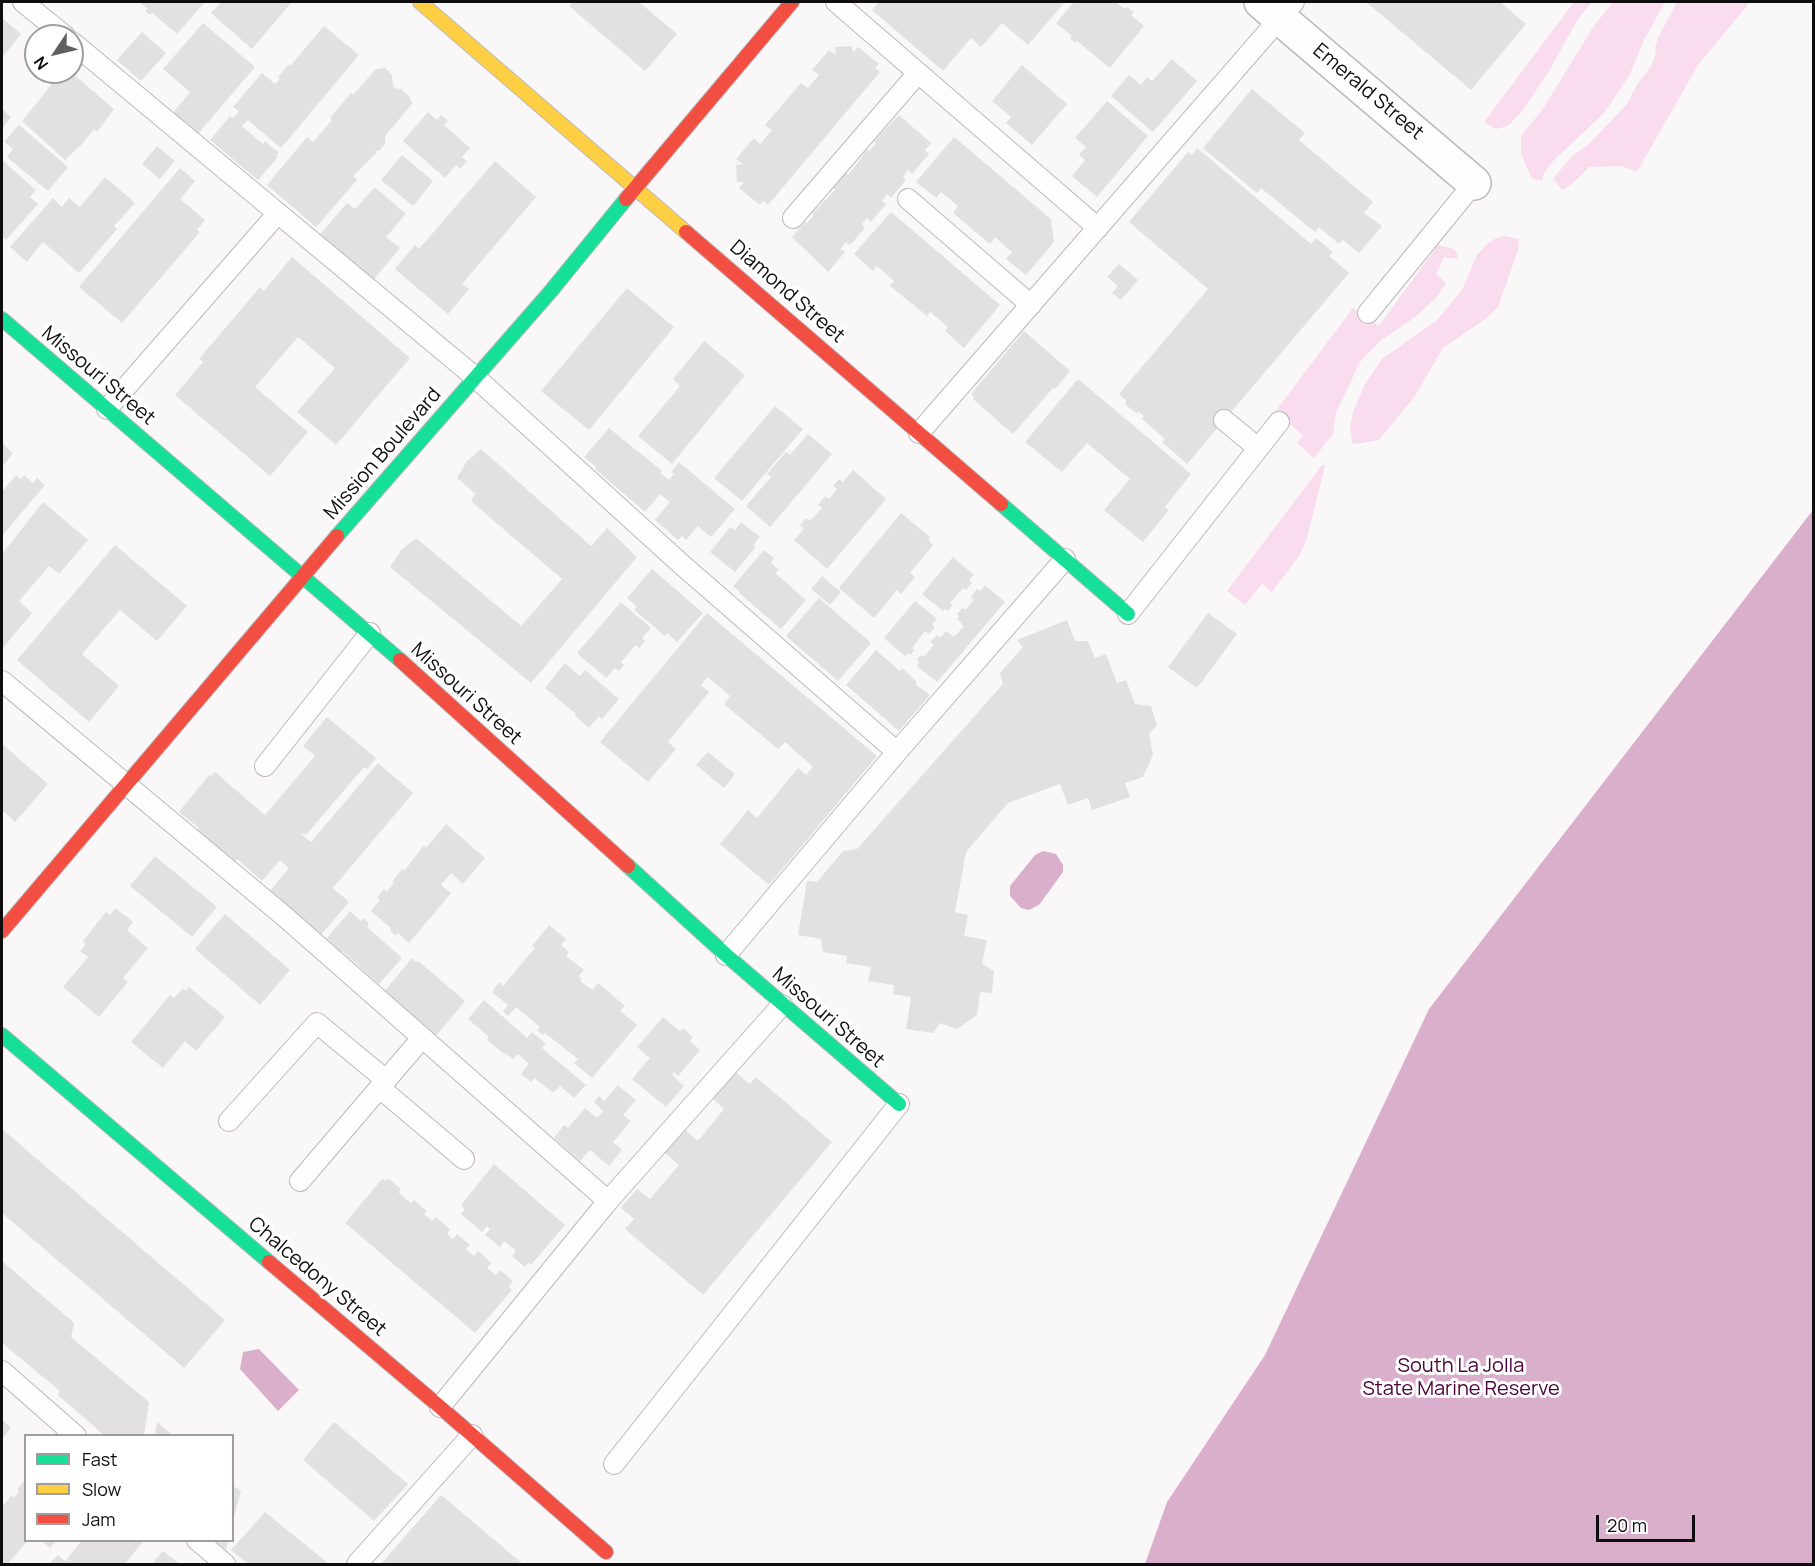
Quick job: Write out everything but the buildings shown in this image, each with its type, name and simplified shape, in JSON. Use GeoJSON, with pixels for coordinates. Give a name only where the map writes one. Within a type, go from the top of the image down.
{"type":"FeatureCollection","features":[{"type":"Feature","properties":{"kind":"street","name":"Diamond Street"},"geometry":{"type":"LineString","coordinates":[[420,2],[1128,614]]}},
{"type":"Feature","properties":{"kind":"street","name":"Mission Boulevard"},"geometry":{"type":"LineString","coordinates":[[2,931],[302,576],[551,291],[792,2]]}},
{"type":"Feature","properties":{"kind":"street","name":"Emerald Street"},"geometry":{"type":"LineString","coordinates":[[1278,7],[1474,183]]}},
{"type":"Feature","properties":{"kind":"street","name":"Missouri Street"},"geometry":{"type":"LineString","coordinates":[[2,320],[370,633],[782,1005],[899,1104]]}},
{"type":"Feature","properties":{"kind":"street","name":"Chalcedony Street"},"geometry":{"type":"LineString","coordinates":[[2,1035],[440,1407],[606,1552]]}},
{"type":"Feature","properties":{"kind":"lane"},"geometry":{"type":"LineString","coordinates":[[23,2],[50,24]]}},
{"type":"Feature","properties":{"kind":"lane"},"geometry":{"type":"LineString","coordinates":[[836,2],[1098,228]]}},
{"type":"Feature","properties":{"kind":"lane"},"geometry":{"type":"LineString","coordinates":[[919,433],[1098,228],[1278,7]]}},
{"type":"Feature","properties":{"kind":"lane"},"geometry":{"type":"LineString","coordinates":[[84,52],[475,377],[680,563],[897,752]]}},
{"type":"Feature","properties":{"kind":"lane"},"geometry":{"type":"LineString","coordinates":[[793,218],[918,73]]}},
{"type":"Feature","properties":{"kind":"lane"},"geometry":{"type":"LineString","coordinates":[[1368,313],[1474,183]]}},
{"type":"Feature","properties":{"kind":"lane"},"geometry":{"type":"LineString","coordinates":[[908,199],[1031,305]]}},
{"type":"Feature","properties":{"kind":"lane"},"geometry":{"type":"LineString","coordinates":[[107,409],[278,213]]}},
{"type":"Feature","properties":{"kind":"lane"},"geometry":{"type":"LineString","coordinates":[[1224,420],[1258,448]]}},
{"type":"Feature","properties":{"kind":"lane"},"geometry":{"type":"LineString","coordinates":[[1128,614],[1279,422]]}},
{"type":"Feature","properties":{"kind":"lane"},"geometry":{"type":"LineString","coordinates":[[726,955],[897,752],[1065,560]]}},
{"type":"Feature","properties":{"kind":"lane"},"geometry":{"type":"LineString","coordinates":[[266,766],[370,633]]}},
{"type":"Feature","properties":{"kind":"lane"},"geometry":{"type":"LineString","coordinates":[[2,681],[126,787],[284,916],[608,1201]]}},
{"type":"Feature","properties":{"kind":"lane"},"geometry":{"type":"LineString","coordinates":[[440,1407],[608,1201],[782,1005]]}},
{"type":"Feature","properties":{"kind":"lane"},"geometry":{"type":"LineString","coordinates":[[229,1121],[317,1023],[464,1159]]}},
{"type":"Feature","properties":{"kind":"lane"},"geometry":{"type":"LineString","coordinates":[[300,1181],[422,1038]]}},
{"type":"Feature","properties":{"kind":"lane"},"geometry":{"type":"LineString","coordinates":[[614,1464],[899,1104]]}},
{"type":"Feature","properties":{"kind":"lane"},"geometry":{"type":"LineString","coordinates":[[2,1371],[74,1434]]}},
{"type":"Feature","properties":{"kind":"lane"},"geometry":{"type":"LineString","coordinates":[[357,1564],[472,1435]]}},
{"type":"Feature","properties":{"kind":"lane"},"geometry":{"type":"LineString","coordinates":[[199,1542],[225,1564]]}},
{"type":"Feature","properties":{"kind":"shaded area"},"geometry":{"type":"Polygon","coordinates":[[[1574,2],[1592,2],[1578,19],[1549,71],[1523,110],[1509,125],[1504,127],[1496,129],[1484,122],[1574,2]]]}},
{"type":"Feature","properties":{"kind":"shaded area"},"geometry":{"type":"Polygon","coordinates":[[[1613,2],[1665,2],[1643,42],[1630,74],[1605,112],[1553,161],[1542,180],[1532,179],[1521,154],[1521,136],[1543,109],[1593,27],[1613,2]]]}},
{"type":"Feature","properties":{"kind":"shaded area"},"geometry":{"type":"Polygon","coordinates":[[[1677,2],[1750,2],[1698,65],[1637,172],[1621,166],[1589,167],[1571,185],[1562,190],[1553,179],[1570,158],[1590,143],[1627,104],[1638,83],[1650,68],[1656,53],[1658,38],[1677,2]]]}},
{"type":"Feature","properties":{"kind":"shaded area"},"geometry":{"type":"Polygon","coordinates":[[[1504,236],[1519,239],[1518,250],[1498,307],[1484,320],[1443,348],[1415,396],[1379,440],[1352,443],[1350,426],[1353,412],[1365,384],[1382,359],[1437,320],[1462,290],[1477,255],[1487,244],[1504,236]]]}},
{"type":"Feature","properties":{"kind":"shaded area"},"geometry":{"type":"Polygon","coordinates":[[[1438,245],[1454,249],[1457,254],[1457,259],[1444,257],[1436,274],[1446,283],[1437,297],[1415,317],[1380,341],[1360,362],[1336,413],[1333,434],[1314,458],[1297,443],[1303,435],[1275,412],[1353,308],[1379,326],[1438,245]]]}},
{"type":"Feature","properties":{"kind":"shaded area"},"geometry":{"type":"Polygon","coordinates":[[[1322,465],[1325,466],[1307,538],[1299,556],[1272,592],[1262,584],[1245,605],[1227,591],[1322,465]]]}},
{"type":"Feature","properties":{"kind":"shaded area"},"geometry":{"type":"Polygon","coordinates":[[[1813,510],[1813,1564],[1145,1564],[1167,1502],[1265,1355],[1429,1009],[1813,510]]]}},
{"type":"Feature","properties":{"kind":"shaded area"},"geometry":{"type":"Polygon","coordinates":[[[1043,851],[1056,854],[1063,865],[1063,872],[1039,905],[1029,910],[1021,908],[1010,896],[1010,886],[1035,855],[1043,851]]]}},
{"type":"Feature","properties":{"kind":"shaded area"},"geometry":{"type":"Polygon","coordinates":[[[259,1349],[299,1390],[278,1411],[240,1369],[243,1352],[259,1349]]]}},
{"type":"Feature","properties":{"kind":"traffic: fast"},"geometry":{"type":"LineString","coordinates":[[337,536],[551,291],[626,199]]}},
{"type":"Feature","properties":{"kind":"traffic: fast"},"geometry":{"type":"LineString","coordinates":[[2,319],[400,660]]}},
{"type":"Feature","properties":{"kind":"traffic: fast"},"geometry":{"type":"LineString","coordinates":[[1001,504],[1128,614]]}},
{"type":"Feature","properties":{"kind":"traffic: fast"},"geometry":{"type":"LineString","coordinates":[[628,866],[726,955],[899,1104]]}},
{"type":"Feature","properties":{"kind":"traffic: fast"},"geometry":{"type":"LineString","coordinates":[[2,1035],[269,1262]]}},
{"type":"Feature","properties":{"kind":"traffic: slow"},"geometry":{"type":"LineString","coordinates":[[420,2],[686,232]]}},
{"type":"Feature","properties":{"kind":"traffic: jam"},"geometry":{"type":"LineString","coordinates":[[626,199],[792,2]]}},
{"type":"Feature","properties":{"kind":"traffic: jam"},"geometry":{"type":"LineString","coordinates":[[686,232],[1001,504]]}},
{"type":"Feature","properties":{"kind":"traffic: jam"},"geometry":{"type":"LineString","coordinates":[[2,931],[337,536]]}},
{"type":"Feature","properties":{"kind":"traffic: jam"},"geometry":{"type":"LineString","coordinates":[[400,660],[628,866]]}},
{"type":"Feature","properties":{"kind":"traffic: jam"},"geometry":{"type":"LineString","coordinates":[[269,1262],[606,1552]]}},
{"type":"Feature","properties":{"kind":"park label","name":"South La Jolla State Marine Reserve"},"geometry":{"type":"Point","coordinates":[1461,1378]}}]}
